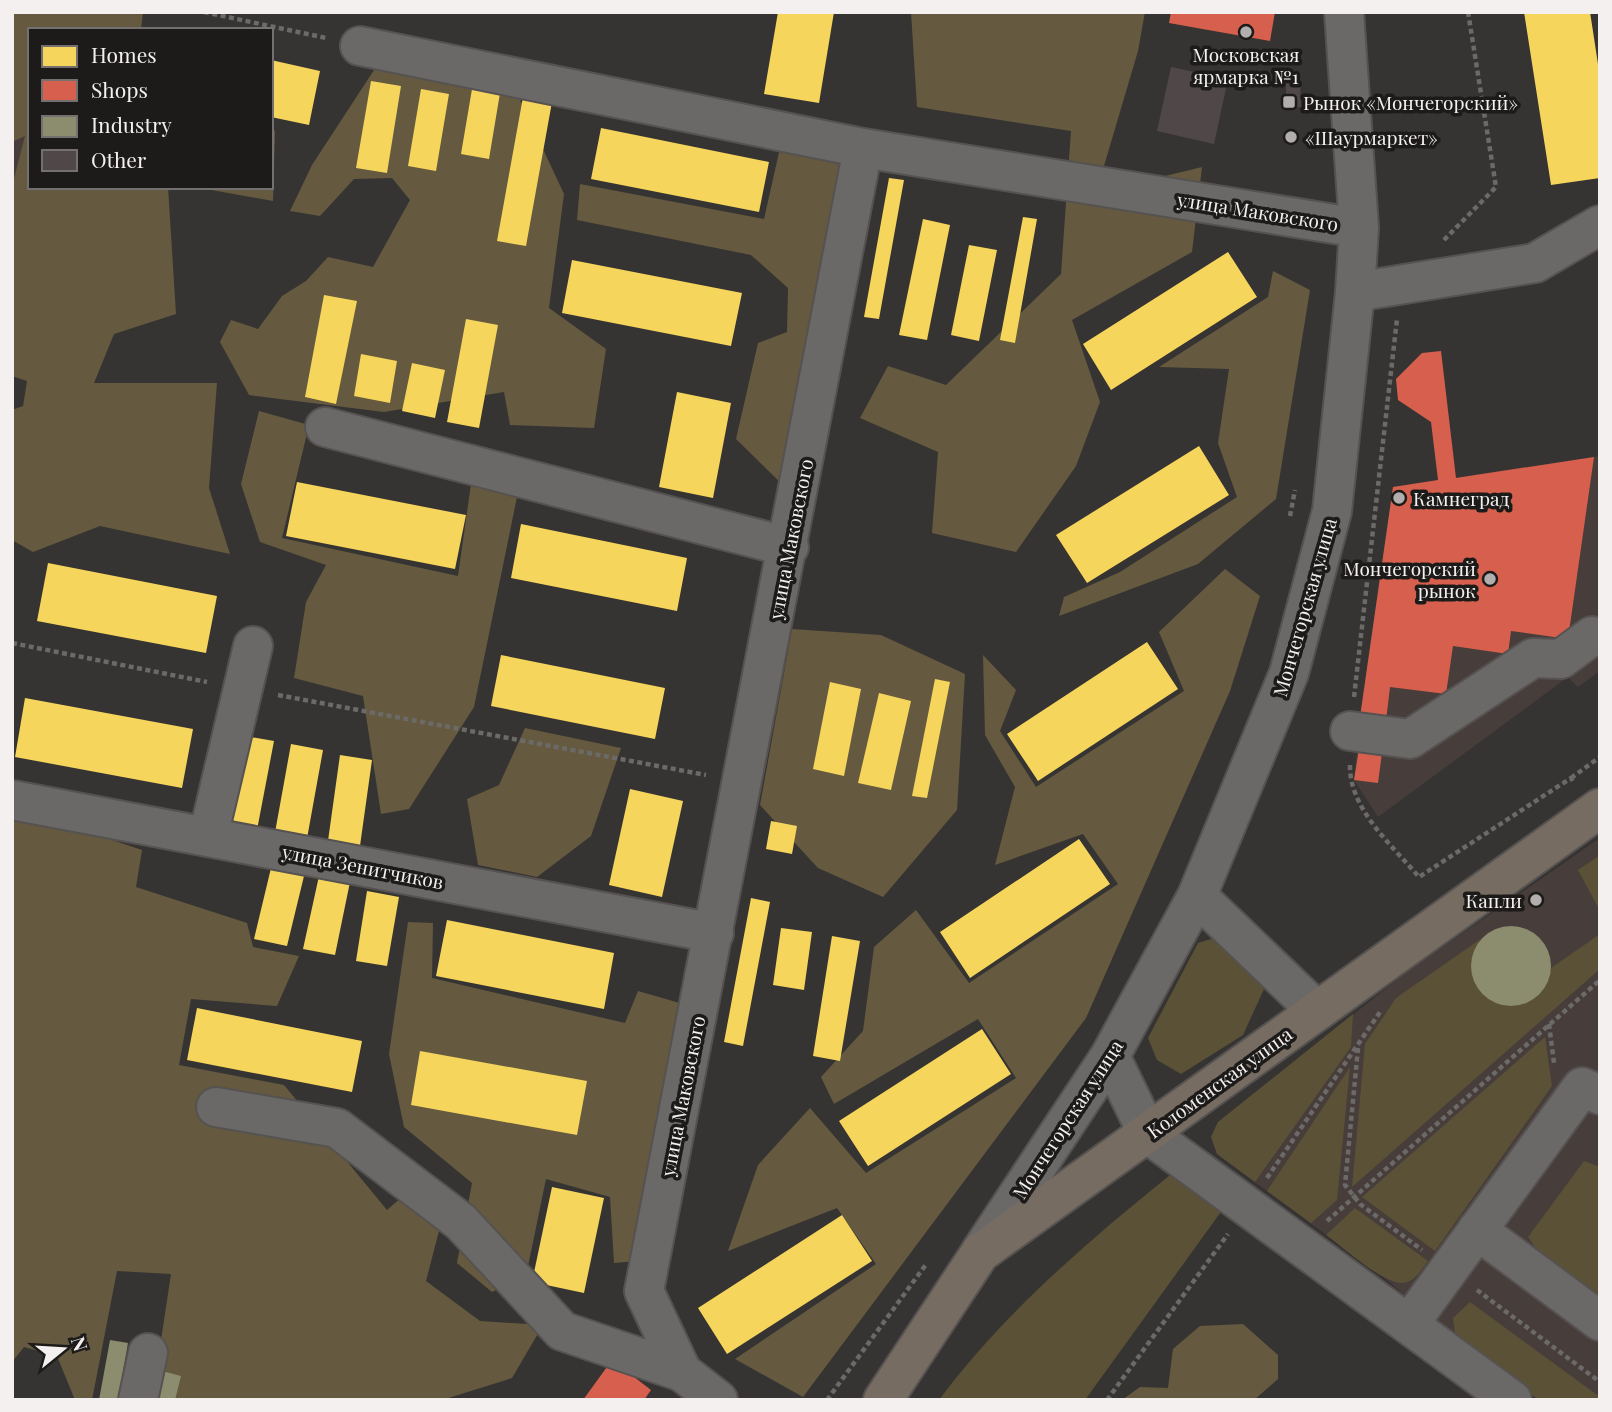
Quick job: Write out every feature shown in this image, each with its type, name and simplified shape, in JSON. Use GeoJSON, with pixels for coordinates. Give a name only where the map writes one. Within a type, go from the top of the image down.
{"type":"FeatureCollection","features":[{"type":"Feature","properties":{"kind":"main road","name":"Коломенская улица"},"geometry":{"type":"LineString","coordinates":[[883,1400],[980,1253],[1596,810]]}},
{"type":"Feature","properties":{"kind":"street","name":"Мончегорская улица"},"geometry":{"type":"LineString","coordinates":[[980,1253],[1110,1056],[1197,896],[1289,673],[1332,512],[1355,292],[1359,228],[1344,12]]}},
{"type":"Feature","properties":{"kind":"street"},"geometry":{"type":"LineString","coordinates":[[360,46],[863,148]]}},
{"type":"Feature","properties":{"kind":"street","name":"улица Маковского"},"geometry":{"type":"LineString","coordinates":[[718,1400],[682,1372],[644,1291],[789,547],[863,148],[1359,228]]}},
{"type":"Feature","properties":{"kind":"street"},"geometry":{"type":"LineString","coordinates":[[1355,292],[1535,263],[1600,225]]}},
{"type":"Feature","properties":{"kind":"street"},"geometry":{"type":"LineString","coordinates":[[325,427],[789,547]]}},
{"type":"Feature","properties":{"kind":"street"},"geometry":{"type":"LineString","coordinates":[[1350,731],[1410,739],[1533,658],[1560,659],[1592,636]]}},
{"type":"Feature","properties":{"kind":"street"},"geometry":{"type":"LineString","coordinates":[[208,837],[253,646]]}},
{"type":"Feature","properties":{"kind":"street","name":"улица Зенитчиков"},"geometry":{"type":"LineString","coordinates":[[12,800],[714,933]]}},
{"type":"Feature","properties":{"kind":"street"},"geometry":{"type":"LineString","coordinates":[[1197,896],[1317,1011]]}},
{"type":"Feature","properties":{"kind":"street"},"geometry":{"type":"LineString","coordinates":[[1110,1056],[1148,1134],[1512,1400]]}},
{"type":"Feature","properties":{"kind":"street"},"geometry":{"type":"LineString","coordinates":[[1409,1324],[1594,1081]]}},
{"type":"Feature","properties":{"kind":"street"},"geometry":{"type":"LineString","coordinates":[[216,1107],[337,1128],[461,1222],[562,1331],[682,1372]]}},
{"type":"Feature","properties":{"kind":"street"},"geometry":{"type":"LineString","coordinates":[[1478,1230],[1600,1321]]}},
{"type":"Feature","properties":{"kind":"street"},"geometry":{"type":"LineString","coordinates":[[138,1400],[148,1353]]}},
{"type":"Feature","properties":{"kind":"path"},"geometry":{"type":"LineString","coordinates":[[204,12],[360,46]]}},
{"type":"Feature","properties":{"kind":"path"},"geometry":{"type":"LineString","coordinates":[[1439,245],[1496,187],[1468,12]]}},
{"type":"Feature","properties":{"kind":"path"},"geometry":{"type":"LineString","coordinates":[[1402,284],[1350,731],[1349,781],[1364,812],[1419,877],[1600,757]]}},
{"type":"Feature","properties":{"kind":"path"},"geometry":{"type":"LineString","coordinates":[[1289,523],[1297,483]]}},
{"type":"Feature","properties":{"kind":"path"},"geometry":{"type":"LineString","coordinates":[[12,643],[743,782]]}},
{"type":"Feature","properties":{"kind":"path"},"geometry":{"type":"LineString","coordinates":[[1571,778],[1596,810]]}},
{"type":"Feature","properties":{"kind":"path"},"geometry":{"type":"LineString","coordinates":[[1302,1245],[1600,980]]}},
{"type":"Feature","properties":{"kind":"path"},"geometry":{"type":"LineString","coordinates":[[1107,1400],[1248,1206],[1385,1005]]}},
{"type":"Feature","properties":{"kind":"path"},"geometry":{"type":"LineString","coordinates":[[827,1400],[930,1258]]}},
{"type":"Feature","properties":{"kind":"shaded area"},"geometry":{"type":"Polygon","coordinates":[[[12,12],[143,12],[141,28],[28,28],[28,189],[168,189],[176,314],[114,334],[94,383],[217,383],[209,488],[230,554],[100,526],[33,552],[12,540],[12,410],[23,406],[27,381],[12,376],[12,186],[25,136],[12,142],[12,12]]]}},
{"type":"Feature","properties":{"kind":"shaded area"},"geometry":{"type":"Polygon","coordinates":[[[911,12],[1145,12],[1138,51],[1096,193],[1202,167],[1192,252],[1072,320],[1100,402],[1076,466],[1016,552],[932,533],[938,452],[860,418],[888,366],[946,385],[1061,274],[1071,131],[917,107],[911,12]]]}},
{"type":"Feature","properties":{"kind":"shaded area"},"geometry":{"type":"Polygon","coordinates":[[[376,67],[515,89],[564,194],[549,308],[606,349],[594,428],[510,425],[504,392],[384,412],[249,395],[220,342],[231,320],[258,329],[282,296],[306,281],[328,257],[373,267],[410,200],[392,178],[354,179],[320,216],[290,211],[312,165],[376,67]]]}},
{"type":"Feature","properties":{"kind":"shaded area"},"geometry":{"type":"Polygon","coordinates":[[[12,118],[28,121],[28,137],[12,261],[12,118]]]}},
{"type":"Feature","properties":{"kind":"shaded area"},"geometry":{"type":"Polygon","coordinates":[[[273,130],[275,131],[273,201],[206,189],[273,189],[273,130]]]}},
{"type":"Feature","properties":{"kind":"shaded area"},"geometry":{"type":"Polygon","coordinates":[[[780,148],[841,160],[787,489],[736,439],[758,343],[787,332],[788,288],[751,255],[577,220],[580,184],[764,219],[780,148]]]}},
{"type":"Feature","properties":{"kind":"shaded area"},"geometry":{"type":"Polygon","coordinates":[[[1273,271],[1310,290],[1276,499],[1198,564],[1059,616],[1064,597],[1120,572],[1237,497],[1218,443],[1229,369],[1159,367],[1268,297],[1273,271]]]}},
{"type":"Feature","properties":{"kind":"shaded area"},"geometry":{"type":"Polygon","coordinates":[[[259,411],[309,425],[282,538],[458,576],[472,477],[517,497],[474,707],[409,809],[381,814],[363,696],[294,678],[306,602],[326,565],[260,542],[241,484],[259,411]]]}},
{"type":"Feature","properties":{"kind":"shaded area","name":"Мончегорский рынок"},"geometry":{"type":"Polygon","coordinates":[[[1600,456],[1600,671],[1578,687],[1568,677],[1378,817],[1354,780],[1360,717],[1393,487],[1600,456]]]}},
{"type":"Feature","properties":{"kind":"shaded area"},"geometry":{"type":"Polygon","coordinates":[[[1225,569],[1260,596],[1230,691],[1086,1018],[803,1397],[735,1359],[876,1264],[837,1208],[728,1251],[758,1165],[810,1108],[866,1173],[1016,1078],[978,1019],[834,1104],[821,1077],[863,1031],[874,947],[916,910],[969,983],[1118,884],[1083,834],[995,865],[1015,787],[985,735],[983,655],[1016,690],[1000,731],[1036,787],[1184,691],[1159,632],[1225,569]]]}},
{"type":"Feature","properties":{"kind":"shaded area"},"geometry":{"type":"Polygon","coordinates":[[[792,629],[881,635],[965,674],[957,810],[883,897],[818,868],[760,805],[792,629]]]}},
{"type":"Feature","properties":{"kind":"shaded area"},"geometry":{"type":"Polygon","coordinates":[[[525,728],[621,748],[591,836],[537,877],[478,865],[467,799],[499,785],[525,728]]]}},
{"type":"Feature","properties":{"kind":"shaded area"},"geometry":{"type":"Polygon","coordinates":[[[13,807],[142,850],[136,887],[247,923],[253,947],[299,956],[277,1006],[191,999],[179,1065],[284,1085],[387,1210],[409,1191],[440,1227],[426,1281],[480,1321],[543,1325],[512,1378],[442,1400],[152,1400],[171,1274],[117,1271],[92,1400],[75,1400],[57,1356],[24,1347],[12,1362],[13,807]]]}},
{"type":"Feature","properties":{"kind":"shaded area"},"geometry":{"type":"Polygon","coordinates":[[[1600,838],[1600,1400],[1539,1400],[1456,1341],[1386,1279],[1217,1154],[1211,1137],[1218,1122],[1408,971],[1600,838]]]}},
{"type":"Feature","properties":{"kind":"shaded area"},"geometry":{"type":"Polygon","coordinates":[[[1600,855],[1600,911],[1578,870],[1600,855]]]}},
{"type":"Feature","properties":{"kind":"shaded area"},"geometry":{"type":"Polygon","coordinates":[[[408,922],[433,923],[432,978],[625,1023],[638,991],[683,1004],[637,1261],[614,1263],[610,1197],[546,1179],[526,1276],[492,1292],[457,1263],[472,1183],[404,1127],[389,1054],[408,922]]]}},
{"type":"Feature","properties":{"kind":"shaded area"},"geometry":{"type":"Polygon","coordinates":[[[1600,934],[1600,969],[1352,1187],[1365,1044],[1396,998],[1482,938],[1473,960],[1474,978],[1482,993],[1496,1002],[1512,1005],[1528,1001],[1542,989],[1551,968],[1600,934]]]}},
{"type":"Feature","properties":{"kind":"shaded area"},"geometry":{"type":"Polygon","coordinates":[[[1211,939],[1229,946],[1244,957],[1264,989],[1243,1035],[1181,1074],[1157,1060],[1148,1038],[1198,943],[1211,939]]]}},
{"type":"Feature","properties":{"kind":"shaded area"},"geometry":{"type":"Polygon","coordinates":[[[1353,1014],[1351,1047],[1255,1182],[1217,1154],[1211,1137],[1218,1122],[1353,1014]]]}},
{"type":"Feature","properties":{"kind":"shaded area"},"geometry":{"type":"Polygon","coordinates":[[[1545,1037],[1552,1086],[1435,1251],[1362,1197],[1545,1037]]]}},
{"type":"Feature","properties":{"kind":"shaded area"},"geometry":{"type":"Polygon","coordinates":[[[1350,1067],[1337,1200],[1311,1223],[1267,1191],[1350,1067]]]}},
{"type":"Feature","properties":{"kind":"shaded area"},"geometry":{"type":"Polygon","coordinates":[[[1584,1161],[1600,1167],[1600,1298],[1540,1254],[1528,1237],[1584,1161]]]}},
{"type":"Feature","properties":{"kind":"shaded area"},"geometry":{"type":"Polygon","coordinates":[[[1170,1175],[1223,1209],[1085,1400],[939,1400],[991,1338],[1047,1280],[1170,1175]]]}},
{"type":"Feature","properties":{"kind":"shaded area"},"geometry":{"type":"Polygon","coordinates":[[[1355,1208],[1428,1261],[1414,1278],[1403,1283],[1385,1278],[1326,1235],[1355,1208]]]}},
{"type":"Feature","properties":{"kind":"shaded area"},"geometry":{"type":"Polygon","coordinates":[[[1470,1302],[1600,1397],[1600,1400],[1539,1400],[1456,1341],[1453,1318],[1470,1302]]]}},
{"type":"Feature","properties":{"kind":"shaded area"},"geometry":{"type":"Polygon","coordinates":[[[1243,1324],[1278,1355],[1278,1379],[1254,1400],[1122,1400],[1140,1387],[1168,1388],[1173,1349],[1200,1326],[1243,1324]]]}},
{"type":"Feature","properties":{"kind":"building: Homes"},"geometry":{"type":"Polygon","coordinates":[[[778,12],[834,12],[819,103],[764,94],[778,12]]]}},
{"type":"Feature","properties":{"kind":"building: Homes"},"geometry":{"type":"Polygon","coordinates":[[[1524,12],[1590,12],[1600,77],[1600,178],[1551,185],[1524,12]]]}},
{"type":"Feature","properties":{"kind":"building: Homes"},"geometry":{"type":"Polygon","coordinates":[[[273,60],[320,71],[309,125],[273,117],[273,60]]]}},
{"type":"Feature","properties":{"kind":"building: Homes"},"geometry":{"type":"Polygon","coordinates":[[[371,81],[401,86],[387,173],[356,168],[371,81]]]}},
{"type":"Feature","properties":{"kind":"building: Homes"},"geometry":{"type":"Polygon","coordinates":[[[421,89],[449,94],[436,171],[408,166],[421,89]]]}},
{"type":"Feature","properties":{"kind":"building: Homes"},"geometry":{"type":"Polygon","coordinates":[[[472,89],[500,93],[489,159],[461,154],[472,89]]]}},
{"type":"Feature","properties":{"kind":"building: Homes"},"geometry":{"type":"Polygon","coordinates":[[[523,97],[552,102],[526,246],[497,241],[523,97]]]}},
{"type":"Feature","properties":{"kind":"building: Homes"},"geometry":{"type":"Polygon","coordinates":[[[601,128],[769,162],[759,212],[591,179],[601,128]]]}},
{"type":"Feature","properties":{"kind":"building: Homes"},"geometry":{"type":"Polygon","coordinates":[[[889,178],[904,180],[879,319],[864,317],[889,178]]]}},
{"type":"Feature","properties":{"kind":"building: Homes"},"geometry":{"type":"Polygon","coordinates":[[[1023,217],[1037,219],[1015,343],[1000,340],[1023,217]]]}},
{"type":"Feature","properties":{"kind":"building: Homes"},"geometry":{"type":"Polygon","coordinates":[[[923,219],[950,225],[927,340],[899,335],[923,219]]]}},
{"type":"Feature","properties":{"kind":"building: Homes"},"geometry":{"type":"Polygon","coordinates":[[[969,245],[997,250],[979,341],[951,335],[969,245]]]}},
{"type":"Feature","properties":{"kind":"building: Homes"},"geometry":{"type":"Polygon","coordinates":[[[1228,252],[1257,297],[1111,390],[1083,344],[1228,252]]]}},
{"type":"Feature","properties":{"kind":"building: Homes"},"geometry":{"type":"Polygon","coordinates":[[[572,260],[742,293],[731,346],[562,313],[572,260]]]}},
{"type":"Feature","properties":{"kind":"building: Homes"},"geometry":{"type":"Polygon","coordinates":[[[324,295],[357,301],[336,404],[305,397],[324,295]]]}},
{"type":"Feature","properties":{"kind":"building: Homes"},"geometry":{"type":"Polygon","coordinates":[[[466,319],[498,325],[479,428],[447,422],[466,319]]]}},
{"type":"Feature","properties":{"kind":"building: Homes"},"geometry":{"type":"Polygon","coordinates":[[[361,354],[397,361],[390,403],[354,396],[361,354]]]}},
{"type":"Feature","properties":{"kind":"building: Homes"},"geometry":{"type":"Polygon","coordinates":[[[412,363],[445,370],[435,418],[402,411],[412,363]]]}},
{"type":"Feature","properties":{"kind":"building: Homes"},"geometry":{"type":"Polygon","coordinates":[[[677,392],[731,403],[713,498],[659,487],[677,392]]]}},
{"type":"Feature","properties":{"kind":"building: Homes"},"geometry":{"type":"Polygon","coordinates":[[[1199,446],[1229,495],[1087,583],[1056,535],[1199,446]]]}},
{"type":"Feature","properties":{"kind":"building: Homes"},"geometry":{"type":"Polygon","coordinates":[[[297,482],[466,515],[455,569],[286,536],[297,482]]]}},
{"type":"Feature","properties":{"kind":"building: Homes"},"geometry":{"type":"Polygon","coordinates":[[[521,524],[687,558],[677,611],[511,578],[521,524]]]}},
{"type":"Feature","properties":{"kind":"building: Homes"},"geometry":{"type":"Polygon","coordinates":[[[48,563],[217,596],[206,653],[37,621],[48,563]]]}},
{"type":"Feature","properties":{"kind":"building: Homes"},"geometry":{"type":"Polygon","coordinates":[[[1147,642],[1178,689],[1038,781],[1007,734],[1147,642]]]}},
{"type":"Feature","properties":{"kind":"building: Homes"},"geometry":{"type":"Polygon","coordinates":[[[501,655],[665,688],[655,739],[491,706],[501,655]]]}},
{"type":"Feature","properties":{"kind":"building: Homes"},"geometry":{"type":"Polygon","coordinates":[[[935,679],[950,682],[927,798],[912,796],[935,679]]]}},
{"type":"Feature","properties":{"kind":"building: Homes"},"geometry":{"type":"Polygon","coordinates":[[[830,682],[861,689],[844,776],[813,769],[830,682]]]}},
{"type":"Feature","properties":{"kind":"building: Homes"},"geometry":{"type":"Polygon","coordinates":[[[879,693],[911,701],[891,790],[858,783],[879,693]]]}},
{"type":"Feature","properties":{"kind":"building: Homes"},"geometry":{"type":"Polygon","coordinates":[[[25,698],[193,729],[182,788],[15,757],[25,698]]]}},
{"type":"Feature","properties":{"kind":"building: Homes"},"geometry":{"type":"Polygon","coordinates":[[[245,736],[274,741],[257,830],[228,824],[245,736]]]}},
{"type":"Feature","properties":{"kind":"building: Homes"},"geometry":{"type":"Polygon","coordinates":[[[291,744],[323,750],[306,844],[274,838],[291,744]]]}},
{"type":"Feature","properties":{"kind":"building: Homes"},"geometry":{"type":"Polygon","coordinates":[[[340,755],[372,760],[359,853],[327,848],[340,755]]]}},
{"type":"Feature","properties":{"kind":"building: Homes"},"geometry":{"type":"Polygon","coordinates":[[[630,789],[683,801],[662,897],[609,885],[630,789]]]}},
{"type":"Feature","properties":{"kind":"building: Homes"},"geometry":{"type":"Polygon","coordinates":[[[771,821],[797,826],[792,854],[766,849],[771,821]]]}},
{"type":"Feature","properties":{"kind":"building: Homes"},"geometry":{"type":"Polygon","coordinates":[[[1079,839],[1110,884],[970,978],[940,932],[1079,839]]]}},
{"type":"Feature","properties":{"kind":"building: Homes"},"geometry":{"type":"Polygon","coordinates":[[[271,868],[304,876],[287,946],[254,939],[271,868]]]}},
{"type":"Feature","properties":{"kind":"building: Homes"},"geometry":{"type":"Polygon","coordinates":[[[319,876],[350,882],[335,955],[303,949],[319,876]]]}},
{"type":"Feature","properties":{"kind":"building: Homes"},"geometry":{"type":"Polygon","coordinates":[[[367,891],[399,897],[387,966],[356,961],[367,891]]]}},
{"type":"Feature","properties":{"kind":"building: Homes"},"geometry":{"type":"Polygon","coordinates":[[[751,898],[770,902],[743,1046],[724,1042],[751,898]]]}},
{"type":"Feature","properties":{"kind":"building: Homes"},"geometry":{"type":"Polygon","coordinates":[[[447,920],[614,953],[604,1009],[436,976],[447,920]]]}},
{"type":"Feature","properties":{"kind":"building: Homes"},"geometry":{"type":"Polygon","coordinates":[[[781,928],[812,932],[804,990],[773,985],[781,928]]]}},
{"type":"Feature","properties":{"kind":"building: Homes"},"geometry":{"type":"Polygon","coordinates":[[[832,936],[860,941],[840,1061],[813,1056],[832,936]]]}},
{"type":"Feature","properties":{"kind":"building: Homes"},"geometry":{"type":"Polygon","coordinates":[[[197,1008],[362,1041],[352,1092],[187,1060],[197,1008]]]}},
{"type":"Feature","properties":{"kind":"building: Homes"},"geometry":{"type":"Polygon","coordinates":[[[982,1029],[1011,1074],[868,1166],[839,1121],[982,1029]]]}},
{"type":"Feature","properties":{"kind":"building: Homes"},"geometry":{"type":"Polygon","coordinates":[[[420,1051],[587,1081],[577,1135],[411,1105],[420,1051]]]}},
{"type":"Feature","properties":{"kind":"building: Homes"},"geometry":{"type":"Polygon","coordinates":[[[552,1187],[604,1198],[584,1293],[532,1282],[552,1187]]]}},
{"type":"Feature","properties":{"kind":"building: Homes"},"geometry":{"type":"Polygon","coordinates":[[[842,1215],[872,1261],[727,1354],[698,1308],[842,1215]]]}},
{"type":"Feature","properties":{"kind":"building: Shops","name":"Московская ярмарка №1"},"geometry":{"type":"Polygon","coordinates":[[[1171,12],[1275,12],[1270,41],[1169,23],[1171,12]]]}},
{"type":"Feature","properties":{"kind":"building: Shops","name":"Мончегорский рынок"},"geometry":{"type":"Polygon","coordinates":[[[1441,351],[1456,478],[1594,457],[1568,639],[1511,631],[1508,654],[1453,646],[1446,694],[1390,687],[1386,721],[1360,717],[1393,487],[1438,480],[1431,422],[1398,400],[1396,379],[1422,353],[1441,351]]]}},
{"type":"Feature","properties":{"kind":"building: Shops"},"geometry":{"type":"Polygon","coordinates":[[[1359,749],[1382,753],[1378,783],[1354,780],[1359,749]]]}},
{"type":"Feature","properties":{"kind":"building: Shops"},"geometry":{"type":"Polygon","coordinates":[[[612,1360],[651,1390],[644,1400],[583,1400],[612,1360]]]}},
{"type":"Feature","properties":{"kind":"building: Industry"},"geometry":{"type":"Polygon","coordinates":[[[1511,926],[1526,929],[1539,938],[1548,951],[1551,966],[1548,981],[1539,994],[1526,1003],[1511,1006],[1496,1003],[1483,994],[1474,981],[1471,966],[1474,951],[1483,938],[1496,929],[1511,926]]]}},
{"type":"Feature","properties":{"kind":"building: Industry"},"geometry":{"type":"Polygon","coordinates":[[[110,1340],[128,1343],[118,1400],[99,1400],[110,1340]]]}},
{"type":"Feature","properties":{"kind":"building: Industry"},"geometry":{"type":"Polygon","coordinates":[[[162,1371],[181,1376],[175,1400],[155,1400],[162,1371]]]}},
{"type":"Feature","properties":{"kind":"building: Other"},"geometry":{"type":"Polygon","coordinates":[[[1171,67],[1228,79],[1214,144],[1157,131],[1171,67]]]}},
{"type":"Feature","properties":{"kind":"building: Other"},"geometry":{"type":"Polygon","coordinates":[[[1286,75],[1300,75],[1301,107],[1286,107],[1286,75]]]}},
{"type":"Feature","properties":{"kind":"place","name":"Московская ярмарка №1"},"geometry":{"type":"Point","coordinates":[1246,32]}},
{"type":"Feature","properties":{"kind":"place","name":"Рынок «Мончегорский»"},"geometry":{"type":"Point","coordinates":[1289,102]}},
{"type":"Feature","properties":{"kind":"place","name":"«Шаурмаркет»"},"geometry":{"type":"Point","coordinates":[1291,137]}},
{"type":"Feature","properties":{"kind":"place","name":"Камнеград"},"geometry":{"type":"Point","coordinates":[1399,498]}},
{"type":"Feature","properties":{"kind":"place","name":"Мончегорский рынок"},"geometry":{"type":"Point","coordinates":[1490,579]}},
{"type":"Feature","properties":{"kind":"place","name":"Капли"},"geometry":{"type":"Point","coordinates":[1536,900]}}]}
